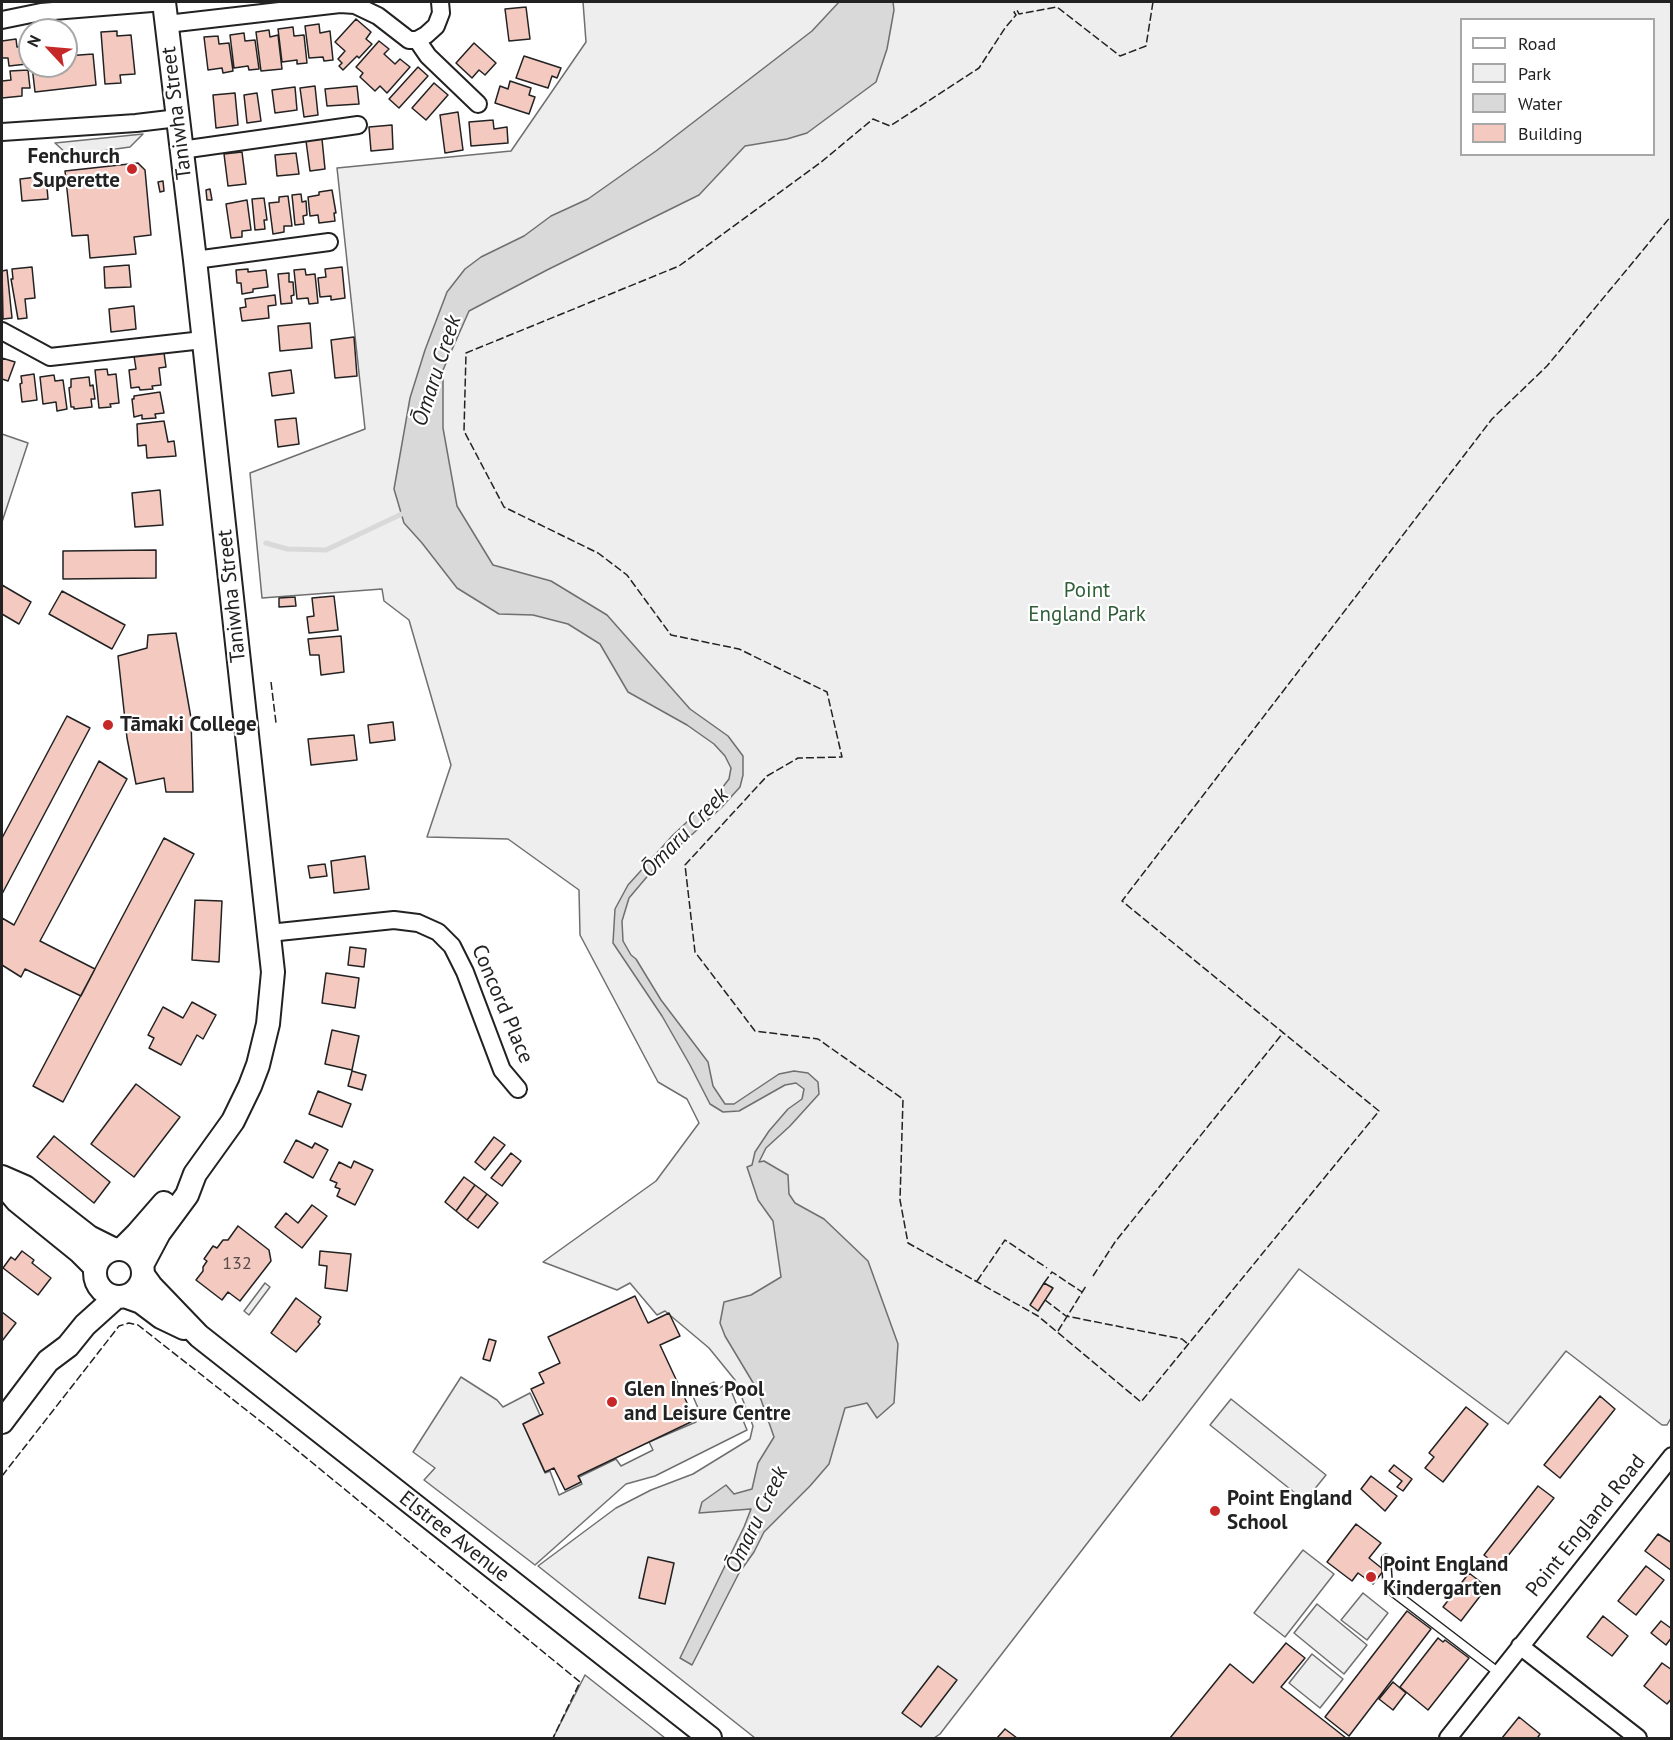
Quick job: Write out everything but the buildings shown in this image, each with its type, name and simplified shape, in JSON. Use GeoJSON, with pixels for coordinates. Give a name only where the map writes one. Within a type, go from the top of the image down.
{"type":"FeatureCollection","features":[{"type":"Feature","properties":{"kind":"main road","name":"Taniwha Street"},"geometry":{"type":"LineString","coordinates":[[142,1270],[159,1233],[187,1195],[195,1174],[233,1121],[250,1086],[264,1045],[273,972],[195,260],[165,9]]}},
{"type":"Feature","properties":{"kind":"main road","name":"Taniwha Street"},"geometry":{"type":"LineString","coordinates":[[118,1249],[148,1222],[177,1186],[195,1174]]}},
{"type":"Feature","properties":{"kind":"main road"},"geometry":{"type":"LineString","coordinates":[[2,1177],[25,1186],[89,1237],[134,1254],[142,1270],[138,1288],[121,1297],[85,1325],[68,1346],[48,1361]]}},
{"type":"Feature","properties":{"kind":"main road"},"geometry":{"type":"LineString","coordinates":[[2,1183],[17,1201],[80,1252],[95,1273],[102,1291],[121,1297]]}},
{"type":"Feature","properties":{"kind":"main road"},"geometry":{"type":"LineString","coordinates":[[2,1422],[48,1361],[58,1338],[83,1305],[102,1256],[118,1249]]}},
{"type":"Feature","properties":{"kind":"main road","name":"Elstree Avenue"},"geometry":{"type":"LineString","coordinates":[[142,1270],[151,1286],[199,1336],[710,1738]]}},
{"type":"Feature","properties":{"kind":"main road","name":"Elstree Avenue"},"geometry":{"type":"LineString","coordinates":[[121,1297],[141,1302],[161,1317],[199,1336]]}},
{"type":"Feature","properties":{"kind":"street"},"geometry":{"type":"LineString","coordinates":[[2,20],[41,12],[340,4],[355,5],[378,16],[409,40],[417,40],[436,26],[441,13],[440,2]]}},
{"type":"Feature","properties":{"kind":"street"},"geometry":{"type":"LineString","coordinates":[[417,40],[428,56],[478,104]]}},
{"type":"Feature","properties":{"kind":"street"},"geometry":{"type":"LineString","coordinates":[[2,132],[178,118]]}},
{"type":"Feature","properties":{"kind":"street"},"geometry":{"type":"LineString","coordinates":[[182,150],[358,125]]}},
{"type":"Feature","properties":{"kind":"street"},"geometry":{"type":"LineString","coordinates":[[195,260],[329,242]]}},
{"type":"Feature","properties":{"kind":"street"},"geometry":{"type":"LineString","coordinates":[[2,331],[50,357],[203,340]]}},
{"type":"Feature","properties":{"kind":"street","name":"Concord Place"},"geometry":{"type":"LineString","coordinates":[[270,933],[394,920],[418,922],[438,932],[452,946],[465,972],[502,1070],[518,1089]]}},
{"type":"Feature","properties":{"kind":"street","name":"Point England Road"},"geometry":{"type":"LineString","coordinates":[[1448,1738],[1671,1456]]}},
{"type":"Feature","properties":{"kind":"street"},"geometry":{"type":"LineString","coordinates":[[1520,1646],[1638,1738]]}},
{"type":"Feature","properties":{"kind":"lane"},"geometry":{"type":"LineString","coordinates":[[1386,1559],[1388,1588],[1499,1673]]}},
{"type":"Feature","properties":{"kind":"green space","name":"Point England Park"},"geometry":{"type":"Polygon","coordinates":[[[583,2],[1671,2],[1671,1418],[1667,1425],[1662,1425],[1566,1351],[1508,1424],[1299,1269],[940,1734],[934,1738],[755,1738],[538,1566],[616,1508],[651,1490],[693,1474],[750,1439],[753,1426],[735,1380],[709,1348],[665,1311],[657,1315],[630,1283],[617,1290],[543,1262],[656,1181],[699,1123],[687,1099],[658,1082],[580,935],[579,890],[508,839],[427,837],[451,765],[409,620],[384,601],[382,589],[262,598],[250,473],[365,429],[337,168],[511,151],[586,42],[583,2]]]}},
{"type":"Feature","properties":{"kind":"green space"},"geometry":{"type":"Polygon","coordinates":[[[2,434],[28,443],[2,522],[2,434]]]}},
{"type":"Feature","properties":{"kind":"green space"},"geometry":{"type":"Polygon","coordinates":[[[265,1283],[270,1287],[249,1315],[244,1311],[265,1283]]]}},
{"type":"Feature","properties":{"kind":"green space"},"geometry":{"type":"Polygon","coordinates":[[[1231,1399],[1326,1475],[1305,1501],[1210,1425],[1231,1399]]]}},
{"type":"Feature","properties":{"kind":"green space"},"geometry":{"type":"Polygon","coordinates":[[[1303,1550],[1334,1574],[1285,1637],[1254,1613],[1303,1550]]]}},
{"type":"Feature","properties":{"kind":"green space"},"geometry":{"type":"Polygon","coordinates":[[[1363,1593],[1388,1613],[1367,1640],[1341,1620],[1363,1593]]]}},
{"type":"Feature","properties":{"kind":"green space"},"geometry":{"type":"Polygon","coordinates":[[[1317,1604],[1367,1645],[1344,1674],[1294,1633],[1317,1604]]]}},
{"type":"Feature","properties":{"kind":"green space"},"geometry":{"type":"Polygon","coordinates":[[[1312,1654],[1343,1679],[1320,1708],[1289,1683],[1312,1654]]]}},
{"type":"Feature","properties":{"kind":"green space"},"geometry":{"type":"Polygon","coordinates":[[[585,1675],[665,1738],[553,1738],[585,1675]]]}},
{"type":"Feature","properties":{"kind":"shaded area"},"geometry":{"type":"Polygon","coordinates":[[[143,134],[130,147],[73,155],[67,154],[55,143],[143,134]]]}},
{"type":"Feature","properties":{"kind":"shaded area"},"geometry":{"type":"Polygon","coordinates":[[[461,1377],[497,1400],[503,1407],[530,1393],[540,1415],[523,1424],[545,1473],[550,1471],[559,1495],[582,1484],[579,1477],[616,1459],[621,1466],[653,1450],[649,1442],[696,1422],[691,1411],[698,1408],[692,1394],[714,1382],[718,1389],[728,1383],[747,1430],[655,1476],[626,1484],[535,1565],[424,1480],[435,1468],[413,1452],[461,1377]]]}},
{"type":"Feature","properties":{"kind":"water","name":"Ōmaru Creek"},"geometry":{"type":"Polygon","coordinates":[[[839,2],[893,2],[894,10],[887,49],[876,82],[807,133],[745,146],[699,195],[469,311],[443,370],[443,428],[457,506],[493,565],[551,581],[607,615],[690,709],[728,736],[743,756],[743,775],[740,787],[721,808],[651,872],[629,898],[622,921],[623,941],[661,1000],[708,1062],[713,1086],[725,1104],[734,1104],[779,1074],[794,1071],[808,1073],[818,1082],[819,1094],[766,1148],[759,1162],[764,1161],[788,1175],[789,1194],[795,1203],[824,1219],[868,1261],[898,1344],[894,1403],[877,1418],[867,1403],[845,1408],[829,1464],[764,1532],[754,1552],[739,1573],[692,1665],[680,1658],[751,1509],[699,1513],[702,1502],[726,1485],[734,1494],[752,1489],[758,1463],[774,1437],[758,1391],[725,1336],[720,1323],[724,1302],[751,1295],[781,1277],[773,1221],[758,1200],[747,1167],[752,1165],[755,1152],[769,1131],[788,1109],[802,1099],[804,1089],[796,1083],[785,1085],[739,1111],[723,1112],[710,1104],[662,1016],[613,943],[615,909],[628,885],[673,835],[719,792],[729,779],[731,768],[725,756],[714,744],[687,725],[628,692],[600,644],[568,624],[533,615],[499,614],[457,588],[404,523],[394,489],[410,398],[425,350],[447,292],[465,269],[481,257],[524,236],[551,216],[588,199],[656,151],[812,31],[839,2]]]}},
{"type":"Feature","properties":{"kind":"waterway"},"geometry":{"type":"LineString","coordinates":[[266,543],[287,549],[326,550],[408,511]]}},
{"type":"Feature","properties":{"kind":"fence"},"geometry":{"type":"LineString","coordinates":[[1153,2],[1146,46],[1120,56],[1057,7],[1019,14],[1017,10],[1014,12],[1016,15],[979,68],[890,126],[873,119],[820,163],[679,266],[466,353],[464,431],[504,507],[598,553],[627,575],[671,635],[739,649],[827,692],[842,757],[798,758],[767,776],[685,865],[695,952],[755,1031],[818,1039],[903,1099],[900,1200],[908,1243],[1038,1316],[1141,1402],[1379,1111],[1122,901],[1492,419],[1547,366],[1672,215]]}},
{"type":"Feature","properties":{"kind":"fence"},"geometry":{"type":"LineString","coordinates":[[271,682],[276,723]]}},
{"type":"Feature","properties":{"kind":"fence"},"geometry":{"type":"LineString","coordinates":[[1093,1276],[1115,1242],[1283,1033]]}},
{"type":"Feature","properties":{"kind":"fence"},"geometry":{"type":"LineString","coordinates":[[977,1281],[1005,1240],[1047,1268]]}},
{"type":"Feature","properties":{"kind":"fence"},"geometry":{"type":"LineString","coordinates":[[1044,1283],[1052,1272],[1082,1292]]}},
{"type":"Feature","properties":{"kind":"fence"},"geometry":{"type":"LineString","coordinates":[[1058,1331],[1086,1286]]}},
{"type":"Feature","properties":{"kind":"fence"},"geometry":{"type":"LineString","coordinates":[[1045,1300],[1066,1316],[1182,1339],[1188,1344]]}},
{"type":"Feature","properties":{"kind":"fence"},"geometry":{"type":"LineString","coordinates":[[2,1476],[119,1326],[129,1323],[138,1325],[287,1442],[580,1682],[553,1738]]}},
{"type":"Feature","properties":{"kind":"place","name":"Fenchurch Superette"},"geometry":{"type":"Point","coordinates":[132,169]}},
{"type":"Feature","properties":{"kind":"place","name":"Tāmaki College"},"geometry":{"type":"Point","coordinates":[108,725]}},
{"type":"Feature","properties":{"kind":"place","name":"Glen Innes Pool and Leisure Centre"},"geometry":{"type":"Point","coordinates":[612,1402]}},
{"type":"Feature","properties":{"kind":"place","name":"Point England School"},"geometry":{"type":"Point","coordinates":[1215,1511]}},
{"type":"Feature","properties":{"kind":"place","name":"Point England Kindergarten"},"geometry":{"type":"Point","coordinates":[1371,1577]}}]}
